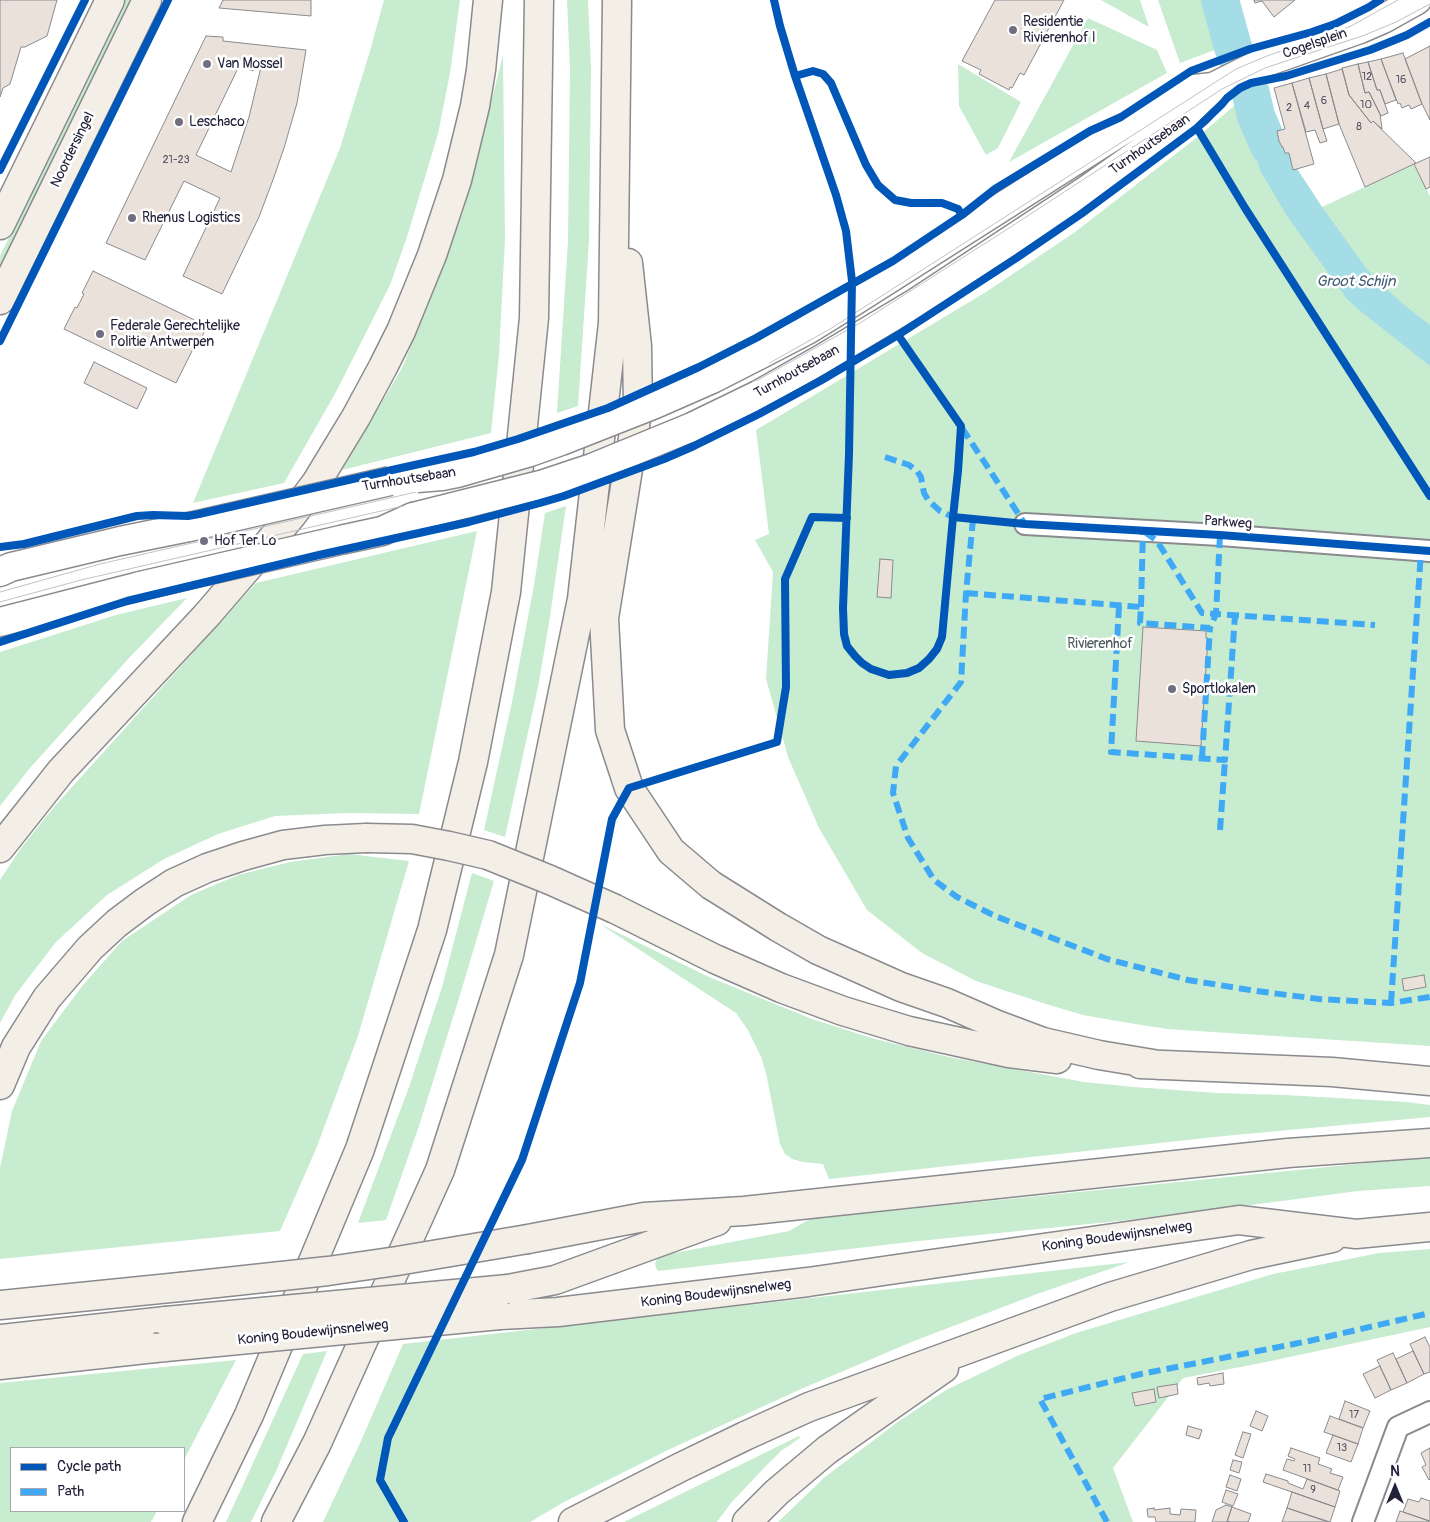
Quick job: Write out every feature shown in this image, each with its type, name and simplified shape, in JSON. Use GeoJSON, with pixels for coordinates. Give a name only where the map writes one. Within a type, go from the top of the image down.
{"type":"FeatureCollection","features":[{"type":"Feature","properties":{"kind":"main road"},"geometry":{"type":"LineString","coordinates":[[0,225],[110,0]]}},
{"type":"Feature","properties":{"kind":"main road","name":"Noordersingel"},"geometry":{"type":"LineString","coordinates":[[0,300],[147,0]]}},
{"type":"Feature","properties":{"kind":"main road"},"geometry":{"type":"LineString","coordinates":[[0,848],[61,771],[206,616],[292,515],[333,457],[401,331],[432,255],[457,180],[474,106],[481,70],[488,0]]}},
{"type":"Feature","properties":{"kind":"main road"},"geometry":{"type":"LineString","coordinates":[[197,1522],[249,1415],[360,1148],[432,930],[473,762],[506,592],[534,318],[540,0]]}},
{"type":"Feature","properties":{"kind":"main road"},"geometry":{"type":"LineString","coordinates":[[276,1522],[317,1443],[440,1170],[509,955],[582,599],[613,323],[618,0]]}},
{"type":"Feature","properties":{"kind":"main road","name":"Cogelsplein"},"geometry":{"type":"LineString","coordinates":[[1221,83],[1255,66],[1360,29],[1383,19],[1417,0]]}},
{"type":"Feature","properties":{"kind":"main road","name":"Turnhoutsebaan"},"geometry":{"type":"LineString","coordinates":[[4,569],[120,541],[390,482],[457,473],[538,449],[655,404],[712,379],[807,330],[1186,90],[1221,83]]}},
{"type":"Feature","properties":{"kind":"main road","name":"Turnhoutsebaan"},"geometry":{"type":"LineString","coordinates":[[0,622],[140,586],[382,531],[413,516],[544,484],[622,457],[692,428],[758,395],[917,302],[1087,190],[1199,111],[1221,83]]}},
{"type":"Feature","properties":{"kind":"main road"},"geometry":{"type":"LineString","coordinates":[[615,153],[637,346],[638,407],[604,618],[610,730],[629,788],[671,852],[711,885],[818,950],[900,987],[947,1003],[995,1024],[1044,1042],[1159,1065]]}},
{"type":"Feature","properties":{"kind":"main road"},"geometry":{"type":"LineString","coordinates":[[0,1085],[16,1047],[47,998],[90,948],[117,923],[145,902],[174,883],[207,868],[243,856],[283,845],[366,838],[412,839],[488,855],[615,909],[715,960],[781,988],[844,1011],[909,1031],[1009,1053],[1083,1062],[1332,1072],[1430,1081]]}},
{"type":"Feature","properties":{"kind":"main road"},"geometry":{"type":"LineString","coordinates":[[0,1305],[398,1262],[644,1217],[744,1211],[1288,1153],[1430,1142]]}},
{"type":"Feature","properties":{"kind":"main road"},"geometry":{"type":"LineString","coordinates":[[0,1339],[55,1346],[166,1321],[508,1289],[554,1280],[744,1211]]}},
{"type":"Feature","properties":{"kind":"main road","name":"Koning Boudewijnsnelweg"},"geometry":{"type":"LineString","coordinates":[[0,1365],[55,1346],[155,1348],[500,1315],[558,1312],[798,1284],[1239,1220],[1356,1234],[1430,1227]]}},
{"type":"Feature","properties":{"kind":"main road"},"geometry":{"type":"LineString","coordinates":[[573,1522],[681,1467],[800,1411],[976,1345],[1110,1297],[1251,1255],[1356,1234]]}},
{"type":"Feature","properties":{"kind":"main road"},"geometry":{"type":"LineString","coordinates":[[747,1522],[777,1492],[827,1450],[976,1345]]}},
{"type":"Feature","properties":{"kind":"street","name":"Parkweg"},"geometry":{"type":"LineString","coordinates":[[1024,524],[1220,535],[1430,551]]}},
{"type":"Feature","properties":{"kind":"street"},"geometry":{"type":"LineString","coordinates":[[1363,1522],[1398,1427],[1430,1412]]}},
{"type":"Feature","properties":{"kind":"green space"},"geometry":{"type":"Polygon","coordinates":[[[124,0],[131,0],[0,269],[0,256],[124,0]]]}},
{"type":"Feature","properties":{"kind":"green space"},"geometry":{"type":"Polygon","coordinates":[[[384,0],[460,0],[450,73],[438,134],[407,237],[390,285],[336,392],[284,483],[193,503],[340,148],[384,0]]]}},
{"type":"Feature","properties":{"kind":"green space"},"geometry":{"type":"Polygon","coordinates":[[[567,0],[588,0],[591,68],[589,241],[578,406],[557,413],[568,241],[570,69],[567,0]]]}},
{"type":"Feature","properties":{"kind":"green space"},"geometry":{"type":"Polygon","coordinates":[[[1101,0],[1140,0],[1149,27],[1101,0]]]}},
{"type":"Feature","properties":{"kind":"green space"},"geometry":{"type":"Polygon","coordinates":[[[1158,0],[1207,0],[1220,48],[1180,63],[1158,0]]]}},
{"type":"Feature","properties":{"kind":"green space"},"geometry":{"type":"Polygon","coordinates":[[[1088,18],[1157,50],[1167,73],[1009,162],[1088,18]]]}},
{"type":"Feature","properties":{"kind":"green space"},"geometry":{"type":"Polygon","coordinates":[[[503,55],[505,239],[499,355],[491,433],[342,470],[403,366],[464,209],[503,55]]]}},
{"type":"Feature","properties":{"kind":"green space"},"geometry":{"type":"Polygon","coordinates":[[[958,64],[1021,102],[998,148],[986,155],[959,106],[958,64]]]}},
{"type":"Feature","properties":{"kind":"green space","name":"Rivierenhof"},"geometry":{"type":"Polygon","coordinates":[[[1265,92],[1282,147],[1322,207],[1414,164],[1430,196],[1430,1046],[1167,1029],[1083,1015],[976,981],[922,953],[867,910],[819,828],[788,757],[766,679],[773,572],[755,540],[769,534],[756,430],[986,292],[1075,232],[1195,139],[1240,101],[1265,92]]]}},
{"type":"Feature","properties":{"kind":"green space"},"geometry":{"type":"Polygon","coordinates":[[[566,506],[538,687],[505,837],[484,830],[512,702],[534,585],[545,513],[566,506]]]}},
{"type":"Feature","properties":{"kind":"green space"},"geometry":{"type":"Polygon","coordinates":[[[477,531],[419,814],[347,813],[275,816],[218,834],[164,859],[107,895],[56,942],[16,994],[0,1023],[0,880],[21,848],[54,807],[256,583],[477,531]]]}},
{"type":"Feature","properties":{"kind":"green space"},"geometry":{"type":"Polygon","coordinates":[[[187,598],[129,658],[30,768],[0,806],[0,652],[116,615],[187,598]]]}},
{"type":"Feature","properties":{"kind":"green space"},"geometry":{"type":"Polygon","coordinates":[[[349,854],[409,861],[358,1036],[316,1149],[280,1231],[0,1259],[0,1168],[12,1111],[41,1041],[83,985],[122,941],[191,895],[238,875],[290,862],[349,854]]]}},
{"type":"Feature","properties":{"kind":"green space"},"geometry":{"type":"Polygon","coordinates":[[[472,873],[494,881],[419,1126],[386,1220],[358,1223],[409,1087],[442,987],[472,873]]]}},
{"type":"Feature","properties":{"kind":"green space"},"geometry":{"type":"Polygon","coordinates":[[[600,924],[709,977],[812,1019],[875,1039],[949,1057],[1084,1082],[1134,1087],[1407,1102],[1430,1105],[1430,1117],[1224,1136],[829,1179],[823,1164],[803,1162],[792,1159],[785,1154],[780,1144],[761,1057],[748,1030],[736,1013],[600,924]]]}},
{"type":"Feature","properties":{"kind":"green space"},"geometry":{"type":"Polygon","coordinates":[[[1430,1158],[1430,1186],[1358,1191],[1119,1221],[919,1241],[658,1271],[655,1263],[657,1259],[664,1255],[789,1231],[810,1219],[1430,1158]]]}},
{"type":"Feature","properties":{"kind":"green space"},"geometry":{"type":"Polygon","coordinates":[[[1430,1249],[1430,1327],[1183,1378],[1113,1468],[1133,1522],[778,1522],[825,1477],[899,1421],[946,1390],[1019,1355],[1076,1333],[1273,1274],[1379,1253],[1430,1249]]]}},
{"type":"Feature","properties":{"kind":"green space"},"geometry":{"type":"Polygon","coordinates":[[[1130,1262],[1037,1294],[914,1341],[801,1389],[668,1450],[564,1502],[530,1522],[323,1522],[403,1344],[1130,1262]]]}},
{"type":"Feature","properties":{"kind":"green space"},"geometry":{"type":"Polygon","coordinates":[[[327,1351],[277,1469],[251,1522],[226,1522],[303,1354],[327,1351]]]}},
{"type":"Feature","properties":{"kind":"green space"},"geometry":{"type":"Polygon","coordinates":[[[236,1360],[185,1458],[185,1447],[10,1447],[10,1512],[156,1512],[151,1522],[0,1522],[0,1383],[236,1360]]]}},
{"type":"Feature","properties":{"kind":"green space"},"geometry":{"type":"Polygon","coordinates":[[[799,1436],[800,1438],[781,1451],[764,1468],[731,1503],[717,1522],[624,1522],[799,1436]]]}},
{"type":"Feature","properties":{"kind":"water"},"geometry":{"type":"Polygon","coordinates":[[[1207,0],[1236,0],[1247,39],[1220,48],[1207,0]]]}},
{"type":"Feature","properties":{"kind":"water","name":"Groot Schijn"},"geometry":{"type":"Polygon","coordinates":[[[1265,92],[1282,147],[1289,153],[1297,169],[1322,207],[1366,268],[1403,304],[1430,325],[1430,366],[1347,299],[1287,216],[1261,172],[1240,101],[1265,92]]]}},
{"type":"Feature","properties":{"kind":"building"},"geometry":{"type":"Polygon","coordinates":[[[0,0],[57,0],[47,36],[25,47],[21,47],[10,84],[3,88],[0,97],[0,0]]]}},
{"type":"Feature","properties":{"kind":"building"},"geometry":{"type":"Polygon","coordinates":[[[223,0],[311,0],[311,16],[219,8],[223,0]]]}},
{"type":"Feature","properties":{"kind":"building","name":"Residentie Rivierenhof I"},"geometry":{"type":"Polygon","coordinates":[[[995,0],[1064,0],[1024,75],[1020,73],[1009,90],[979,74],[981,70],[962,61],[995,0]]]}},
{"type":"Feature","properties":{"kind":"building"},"geometry":{"type":"Polygon","coordinates":[[[1254,0],[1295,0],[1274,17],[1262,1],[1255,3],[1254,0]]]}},
{"type":"Feature","properties":{"kind":"building"},"geometry":{"type":"Polygon","coordinates":[[[206,36],[223,37],[223,41],[306,50],[297,103],[284,148],[259,217],[222,294],[183,276],[220,198],[184,181],[145,260],[106,243],[206,36]],[[242,60],[196,155],[231,172],[249,117],[261,67],[255,65],[253,71],[245,68],[247,62],[242,60]]]}},
{"type":"Feature","properties":{"kind":"building"},"geometry":{"type":"Polygon","coordinates":[[[1430,46],[1430,120],[1405,59],[1430,46]]]}},
{"type":"Feature","properties":{"kind":"building"},"geometry":{"type":"Polygon","coordinates":[[[1403,53],[1422,104],[1411,109],[1409,105],[1402,108],[1400,103],[1398,104],[1381,59],[1403,53]]]}},
{"type":"Feature","properties":{"kind":"building"},"geometry":{"type":"Polygon","coordinates":[[[1381,59],[1396,100],[1385,104],[1380,90],[1377,90],[1368,62],[1381,59]]]}},
{"type":"Feature","properties":{"kind":"building"},"geometry":{"type":"Polygon","coordinates":[[[1368,62],[1377,90],[1380,90],[1388,113],[1381,116],[1369,92],[1365,93],[1358,64],[1368,62]]]}},
{"type":"Feature","properties":{"kind":"building"},"geometry":{"type":"Polygon","coordinates":[[[1358,64],[1365,93],[1369,92],[1380,114],[1382,129],[1373,121],[1371,123],[1349,95],[1342,68],[1358,64]]]}},
{"type":"Feature","properties":{"kind":"building"},"geometry":{"type":"Polygon","coordinates":[[[1342,69],[1349,95],[1371,123],[1373,121],[1416,163],[1365,187],[1339,124],[1326,74],[1342,69]]]}},
{"type":"Feature","properties":{"kind":"building"},"geometry":{"type":"Polygon","coordinates":[[[1326,74],[1339,124],[1323,129],[1309,78],[1326,74]]]}},
{"type":"Feature","properties":{"kind":"building"},"geometry":{"type":"Polygon","coordinates":[[[1309,78],[1327,141],[1320,143],[1315,130],[1306,132],[1292,83],[1309,78]]]}},
{"type":"Feature","properties":{"kind":"building"},"geometry":{"type":"Polygon","coordinates":[[[1292,83],[1314,164],[1293,170],[1289,153],[1285,153],[1279,141],[1277,131],[1285,129],[1274,88],[1292,83]]]}},
{"type":"Feature","properties":{"kind":"building"},"geometry":{"type":"Polygon","coordinates":[[[1430,157],[1430,187],[1426,189],[1414,164],[1430,157]]]}},
{"type":"Feature","properties":{"kind":"building"},"geometry":{"type":"Polygon","coordinates":[[[93,271],[207,326],[197,348],[194,347],[176,383],[64,329],[84,294],[82,293],[93,271]]]}},
{"type":"Feature","properties":{"kind":"building"},"geometry":{"type":"Polygon","coordinates":[[[94,362],[147,388],[137,409],[84,383],[94,362]]]}},
{"type":"Feature","properties":{"kind":"building"},"geometry":{"type":"Polygon","coordinates":[[[880,559],[893,560],[891,598],[877,597],[880,559]]]}},
{"type":"Feature","properties":{"kind":"building","name":"Sportlokalen"},"geometry":{"type":"Polygon","coordinates":[[[1143,627],[1206,631],[1206,638],[1208,638],[1201,746],[1136,741],[1143,627]]]}},
{"type":"Feature","properties":{"kind":"building"},"geometry":{"type":"Polygon","coordinates":[[[1424,975],[1426,987],[1404,991],[1402,979],[1424,975]]]}},
{"type":"Feature","properties":{"kind":"building"},"geometry":{"type":"Polygon","coordinates":[[[1425,1337],[1430,1347],[1430,1372],[1424,1374],[1410,1344],[1425,1337]]]}},
{"type":"Feature","properties":{"kind":"building"},"geometry":{"type":"Polygon","coordinates":[[[1413,1351],[1424,1374],[1407,1383],[1396,1359],[1413,1351]]]}},
{"type":"Feature","properties":{"kind":"building"},"geometry":{"type":"Polygon","coordinates":[[[1393,1353],[1407,1383],[1391,1390],[1377,1360],[1393,1353]]]}},
{"type":"Feature","properties":{"kind":"building"},"geometry":{"type":"Polygon","coordinates":[[[1380,1366],[1391,1390],[1375,1398],[1363,1374],[1380,1366]]]}},
{"type":"Feature","properties":{"kind":"building"},"geometry":{"type":"Polygon","coordinates":[[[1223,1373],[1224,1384],[1210,1386],[1209,1383],[1198,1385],[1197,1378],[1223,1373]]]}},
{"type":"Feature","properties":{"kind":"building"},"geometry":{"type":"Polygon","coordinates":[[[1177,1384],[1178,1394],[1159,1398],[1157,1387],[1177,1384]]]}},
{"type":"Feature","properties":{"kind":"building"},"geometry":{"type":"Polygon","coordinates":[[[1154,1389],[1156,1402],[1135,1406],[1132,1393],[1154,1389]]]}},
{"type":"Feature","properties":{"kind":"building"},"geometry":{"type":"Polygon","coordinates":[[[1345,1401],[1370,1411],[1363,1428],[1339,1419],[1345,1401]]]}},
{"type":"Feature","properties":{"kind":"building"},"geometry":{"type":"Polygon","coordinates":[[[1256,1411],[1268,1416],[1262,1431],[1250,1426],[1256,1411]]]}},
{"type":"Feature","properties":{"kind":"building"},"geometry":{"type":"Polygon","coordinates":[[[1330,1416],[1363,1428],[1358,1444],[1324,1432],[1330,1416]]]}},
{"type":"Feature","properties":{"kind":"building"},"geometry":{"type":"Polygon","coordinates":[[[1188,1426],[1202,1430],[1199,1439],[1186,1435],[1188,1426]]]}},
{"type":"Feature","properties":{"kind":"building"},"geometry":{"type":"Polygon","coordinates":[[[1243,1432],[1251,1434],[1243,1458],[1235,1455],[1243,1432]]]}},
{"type":"Feature","properties":{"kind":"building"},"geometry":{"type":"Polygon","coordinates":[[[1333,1435],[1358,1444],[1351,1462],[1326,1453],[1333,1435]]]}},
{"type":"Feature","properties":{"kind":"building"},"geometry":{"type":"Polygon","coordinates":[[[1291,1448],[1320,1458],[1318,1464],[1332,1469],[1330,1473],[1343,1477],[1338,1490],[1283,1470],[1287,1459],[1294,1461],[1295,1459],[1288,1456],[1291,1448]]]}},
{"type":"Feature","properties":{"kind":"building"},"geometry":{"type":"Polygon","coordinates":[[[1430,1448],[1429,1480],[1422,1467],[1426,1465],[1421,1453],[1430,1448]]]}},
{"type":"Feature","properties":{"kind":"building"},"geometry":{"type":"Polygon","coordinates":[[[1233,1460],[1242,1462],[1239,1473],[1230,1470],[1233,1460]]]}},
{"type":"Feature","properties":{"kind":"building"},"geometry":{"type":"Polygon","coordinates":[[[1266,1474],[1288,1481],[1288,1483],[1303,1489],[1307,1479],[1340,1491],[1335,1507],[1263,1482],[1266,1474]]]}},
{"type":"Feature","properties":{"kind":"building"},"geometry":{"type":"Polygon","coordinates":[[[1230,1475],[1241,1479],[1237,1491],[1226,1487],[1230,1475]]]}},
{"type":"Feature","properties":{"kind":"building"},"geometry":{"type":"Polygon","coordinates":[[[1226,1490],[1238,1494],[1233,1506],[1222,1502],[1226,1490]]]}},
{"type":"Feature","properties":{"kind":"building"},"geometry":{"type":"Polygon","coordinates":[[[1292,1492],[1335,1507],[1330,1522],[1287,1508],[1292,1492]]]}},
{"type":"Feature","properties":{"kind":"building"},"geometry":{"type":"Polygon","coordinates":[[[1421,1498],[1430,1501],[1430,1521],[1403,1512],[1408,1499],[1419,1502],[1421,1498]]]}},
{"type":"Feature","properties":{"kind":"building"},"geometry":{"type":"Polygon","coordinates":[[[1226,1505],[1232,1507],[1227,1522],[1212,1522],[1216,1510],[1226,1505]]]}},
{"type":"Feature","properties":{"kind":"building"},"geometry":{"type":"Polygon","coordinates":[[[1232,1507],[1251,1514],[1248,1522],[1227,1521],[1232,1507]]]}},
{"type":"Feature","properties":{"kind":"building"},"geometry":{"type":"Polygon","coordinates":[[[1154,1508],[1154,1510],[1170,1508],[1170,1514],[1180,1515],[1181,1509],[1196,1510],[1195,1522],[1156,1522],[1155,1517],[1148,1517],[1147,1509],[1154,1508]]]}},
{"type":"Feature","properties":{"kind":"building"},"geometry":{"type":"Polygon","coordinates":[[[1287,1508],[1328,1522],[1282,1522],[1287,1508]]]}},
{"type":"Feature","properties":{"kind":"building"},"geometry":{"type":"Polygon","coordinates":[[[1400,1511],[1429,1521],[1429,1522],[1396,1522],[1400,1511]]]}},
{"type":"Feature","properties":{"kind":"waterway","name":"Groot Schijn"},"geometry":{"type":"LineString","coordinates":[[1220,0],[1233,47],[1251,94],[1256,116],[1269,146]]}},
{"type":"Feature","properties":{"kind":"tram line"},"geometry":{"type":"LineString","coordinates":[[0,592],[100,564],[482,477],[562,453],[649,421],[757,370],[830,329],[1236,69],[1351,26],[1398,0]]}},
{"type":"Feature","properties":{"kind":"tram line"},"geometry":{"type":"LineString","coordinates":[[0,602],[81,580],[477,489],[586,456],[675,421],[758,380],[860,323],[1222,89],[1265,68],[1365,35],[1396,22],[1430,4]]}},
{"type":"Feature","properties":{"kind":"marked path"},"geometry":{"type":"LineString","coordinates":[[962,428],[1025,524]]}},
{"type":"Feature","properties":{"kind":"marked path"},"geometry":{"type":"LineString","coordinates":[[885,457],[909,465],[917,471],[921,477],[924,493],[928,500],[940,511],[955,518]]}},
{"type":"Feature","properties":{"kind":"marked path"},"geometry":{"type":"LineString","coordinates":[[973,519],[966,593],[961,682],[896,766],[893,793],[908,838],[934,880],[957,897],[995,916],[1107,959],[1188,980],[1319,999],[1391,1003],[1430,997]]}},
{"type":"Feature","properties":{"kind":"marked path"},"geometry":{"type":"LineString","coordinates":[[1141,607],[1143,530]]}},
{"type":"Feature","properties":{"kind":"marked path"},"geometry":{"type":"LineString","coordinates":[[1145,532],[1157,541],[1202,613],[1216,614],[1220,535]]}},
{"type":"Feature","properties":{"kind":"marked path"},"geometry":{"type":"LineString","coordinates":[[1391,1003],[1421,551]]}},
{"type":"Feature","properties":{"kind":"marked path"},"geometry":{"type":"LineString","coordinates":[[966,593],[1141,607],[1140,623],[1210,628],[1216,614],[1375,625]]}},
{"type":"Feature","properties":{"kind":"marked path"},"geometry":{"type":"LineString","coordinates":[[1119,606],[1111,752],[1225,760],[1235,615]]}},
{"type":"Feature","properties":{"kind":"marked path"},"geometry":{"type":"LineString","coordinates":[[1202,758],[1210,628]]}},
{"type":"Feature","properties":{"kind":"marked path"},"geometry":{"type":"LineString","coordinates":[[1206,689],[1230,690]]}},
{"type":"Feature","properties":{"kind":"marked path"},"geometry":{"type":"LineString","coordinates":[[1220,830],[1225,760]]}},
{"type":"Feature","properties":{"kind":"marked path"},"geometry":{"type":"LineString","coordinates":[[1107,1522],[1040,1399],[1141,1374],[1309,1341],[1430,1313]]}},
{"type":"Feature","properties":{"kind":"cycle path"},"geometry":{"type":"LineString","coordinates":[[0,170],[85,0]]}},
{"type":"Feature","properties":{"kind":"cycle path"},"geometry":{"type":"LineString","coordinates":[[0,341],[168,0]]}},
{"type":"Feature","properties":{"kind":"cycle path"},"geometry":{"type":"LineString","coordinates":[[774,0],[795,76],[836,195],[846,231],[852,281],[849,454],[843,608],[844,634],[847,646],[862,663],[871,669],[889,675],[907,673],[919,668],[937,649],[942,637],[961,426],[898,335]]}},
{"type":"Feature","properties":{"kind":"cycle path"},"geometry":{"type":"LineString","coordinates":[[0,547],[24,544],[137,516],[188,516],[199,514],[474,452],[608,408],[699,367],[756,338],[893,261],[962,215],[995,189],[1090,131],[1121,117],[1191,71],[1250,49],[1335,24],[1380,0]]}},
{"type":"Feature","properties":{"kind":"cycle path"},"geometry":{"type":"LineString","coordinates":[[0,642],[127,601],[319,555],[469,522],[540,503],[664,459],[694,446],[820,381],[898,335],[1018,257],[1081,214],[1197,128],[1227,98],[1240,88],[1251,83],[1286,76],[1370,50],[1407,35],[1430,22]]}},
{"type":"Feature","properties":{"kind":"cycle path"},"geometry":{"type":"LineString","coordinates":[[795,76],[813,71],[823,74],[831,83],[866,165],[878,185],[895,200],[911,203],[942,203],[958,209],[962,215]]}},
{"type":"Feature","properties":{"kind":"cycle path"},"geometry":{"type":"LineString","coordinates":[[1197,128],[1245,208],[1430,496]]}},
{"type":"Feature","properties":{"kind":"cycle path"},"geometry":{"type":"LineString","coordinates":[[404,1522],[380,1480],[388,1438],[522,1160],[580,983],[612,819],[629,788],[777,742],[786,687],[785,579],[812,517],[847,518]]}},
{"type":"Feature","properties":{"kind":"cycle path"},"geometry":{"type":"LineString","coordinates":[[953,517],[1025,524],[1220,535],[1430,551]]}},
{"type":"Feature","properties":{"kind":"place","name":"Residentie Rivierenhof I"},"geometry":{"type":"Point","coordinates":[1013,30]}},
{"type":"Feature","properties":{"kind":"place","name":"Van Mossel"},"geometry":{"type":"Point","coordinates":[207,64]}},
{"type":"Feature","properties":{"kind":"place","name":"Leschaco"},"geometry":{"type":"Point","coordinates":[179,122]}},
{"type":"Feature","properties":{"kind":"place","name":"Rhenus Logistics"},"geometry":{"type":"Point","coordinates":[132,218]}},
{"type":"Feature","properties":{"kind":"place","name":"Federale Gerechtelijke Politie Antwerpen"},"geometry":{"type":"Point","coordinates":[100,334]}},
{"type":"Feature","properties":{"kind":"place","name":"Hof Ter Lo"},"geometry":{"type":"Point","coordinates":[204,541]}},
{"type":"Feature","properties":{"kind":"place","name":"Sportlokalen"},"geometry":{"type":"Point","coordinates":[1172,689]}}]}
